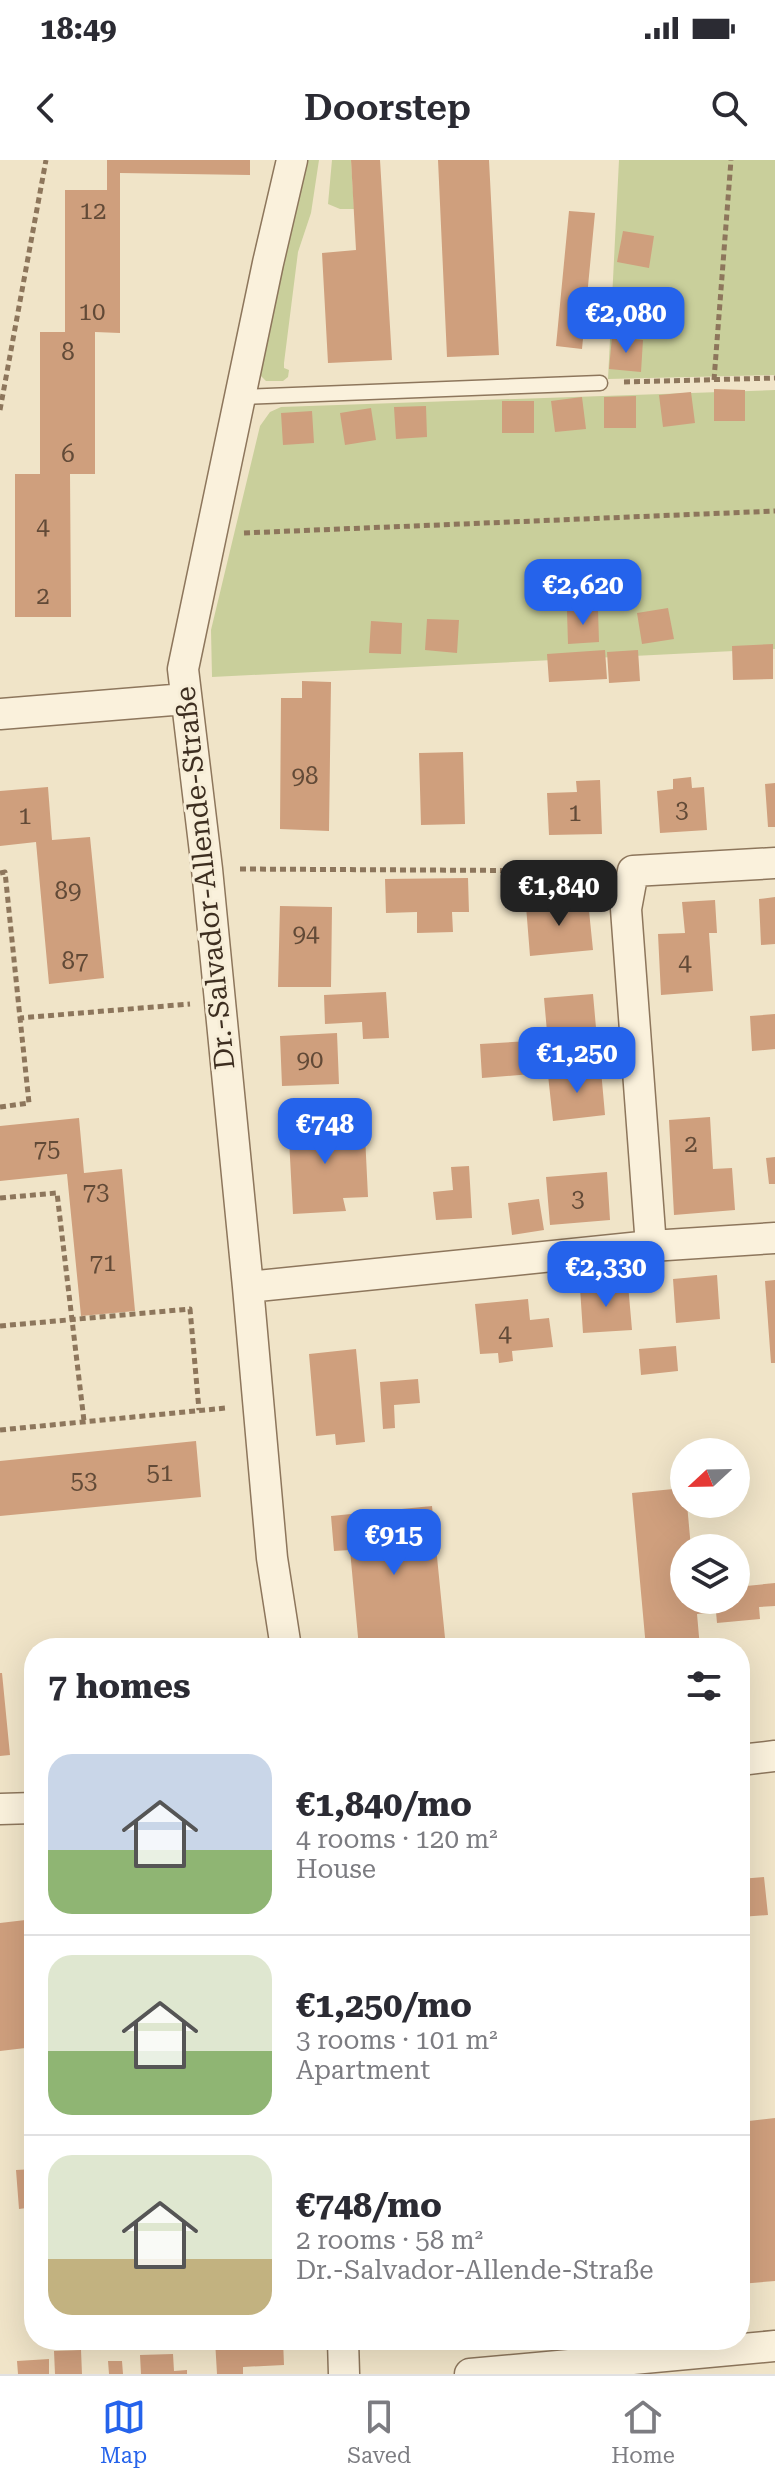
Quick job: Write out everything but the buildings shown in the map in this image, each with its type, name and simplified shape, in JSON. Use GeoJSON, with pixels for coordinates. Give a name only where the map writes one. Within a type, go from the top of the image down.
{"type":"FeatureCollection","features":[{"type":"Feature","properties":{"kind":"street","name":"Dr.-Salvador-Allende-Straße"},"geometry":{"type":"LineString","coordinates":[[284,1638],[272,1558],[207,869],[183,669],[292,160]]}},
{"type":"Feature","properties":{"kind":"street"},"geometry":{"type":"LineString","coordinates":[[0,714],[185,699]]}},
{"type":"Feature","properties":{"kind":"street"},"geometry":{"type":"LineString","coordinates":[[651,1246],[626,909],[633,871],[775,863]]}},
{"type":"Feature","properties":{"kind":"street"},"geometry":{"type":"LineString","coordinates":[[248,1287],[651,1246],[775,1238]]}},
{"type":"Feature","properties":{"kind":"street","name":"Dr.-Salvador-Allende-Straße"},"geometry":{"type":"LineString","coordinates":[[266,1638],[272,1558]]}},
{"type":"Feature","properties":{"kind":"street"},"geometry":{"type":"LineString","coordinates":[[750,1759],[775,1756]]}},
{"type":"Feature","properties":{"kind":"street"},"geometry":{"type":"LineString","coordinates":[[0,1809],[24,1808]]}},
{"type":"Feature","properties":{"kind":"street"},"geometry":{"type":"LineString","coordinates":[[750,2348],[775,2346]]}},
{"type":"Feature","properties":{"kind":"street"},"geometry":{"type":"LineString","coordinates":[[343,2350],[344,2374]]}},
{"type":"Feature","properties":{"kind":"street"},"geometry":{"type":"LineString","coordinates":[[470,2374],[731,2350]]}},
{"type":"Feature","properties":{"kind":"lane"},"geometry":{"type":"LineString","coordinates":[[242,397],[600,383]]}},
{"type":"Feature","properties":{"kind":"path"},"geometry":{"type":"LineString","coordinates":[[0,410],[46,160]]}},
{"type":"Feature","properties":{"kind":"path"},"geometry":{"type":"LineString","coordinates":[[714,380],[731,160]]}},
{"type":"Feature","properties":{"kind":"path"},"geometry":{"type":"LineString","coordinates":[[600,383],[775,378]]}},
{"type":"Feature","properties":{"kind":"path"},"geometry":{"type":"LineString","coordinates":[[248,533],[775,511]]}},
{"type":"Feature","properties":{"kind":"path"},"geometry":{"type":"LineString","coordinates":[[207,869],[633,871]]}},
{"type":"Feature","properties":{"kind":"path"},"geometry":{"type":"LineString","coordinates":[[0,873],[5,872],[29,1103],[0,1107]]}},
{"type":"Feature","properties":{"kind":"path"},"geometry":{"type":"LineString","coordinates":[[20,1018],[219,1002]]}},
{"type":"Feature","properties":{"kind":"path"},"geometry":{"type":"LineString","coordinates":[[0,1198],[57,1193],[84,1421]]}},
{"type":"Feature","properties":{"kind":"path"},"geometry":{"type":"LineString","coordinates":[[0,1326],[190,1309],[199,1410]]}},
{"type":"Feature","properties":{"kind":"path"},"geometry":{"type":"LineString","coordinates":[[0,1430],[258,1405]]}},
{"type":"Feature","properties":{"kind":"green space"},"geometry":{"type":"Polygon","coordinates":[[[305,160],[319,160],[311,213],[298,252],[284,363],[284,368],[289,370],[288,377],[283,381],[266,381],[258,370],[305,160]]]}},
{"type":"Feature","properties":{"kind":"green space"},"geometry":{"type":"Polygon","coordinates":[[[332,160],[351,160],[354,209],[340,209],[328,204],[332,160]]]}},
{"type":"Feature","properties":{"kind":"green space"},"geometry":{"type":"Polygon","coordinates":[[[619,160],[775,160],[775,375],[608,379],[619,160]]]}},
{"type":"Feature","properties":{"kind":"green space"},"geometry":{"type":"Polygon","coordinates":[[[775,390],[775,649],[212,677],[211,630],[260,426],[270,412],[281,407],[775,390]]]}}]}
